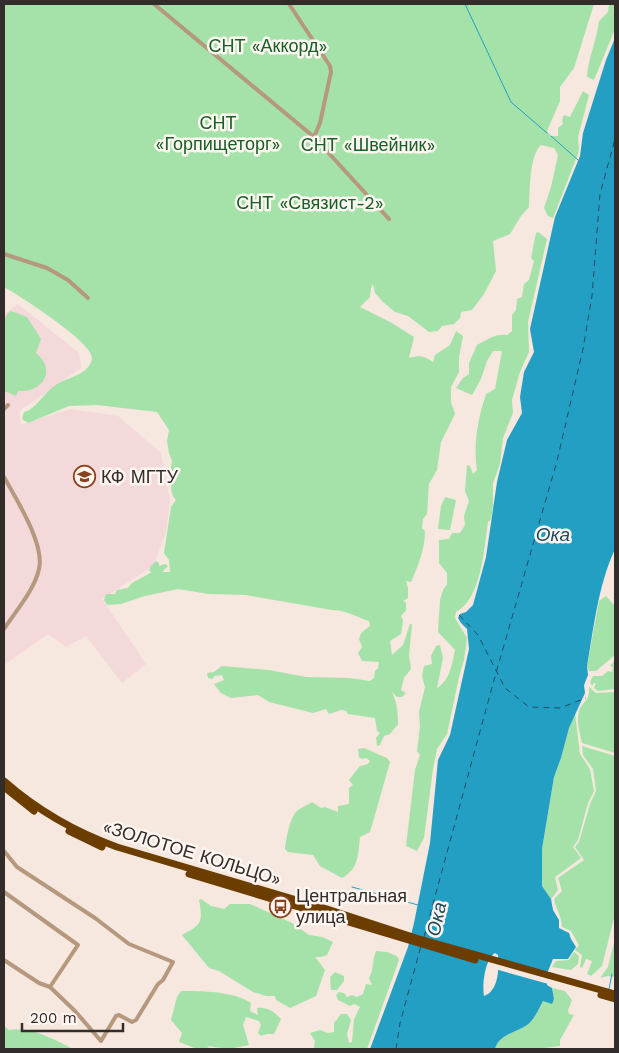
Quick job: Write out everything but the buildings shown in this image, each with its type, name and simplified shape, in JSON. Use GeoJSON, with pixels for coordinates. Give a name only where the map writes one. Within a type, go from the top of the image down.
{"type":"FeatureCollection","features":[{"type":"Feature","properties":{"kind":"highway","name":"«ЗОЛОТОЕ КОЛЬЦО»"},"geometry":{"type":"LineString","coordinates":[[4,781],[53,818],[105,843],[326,912]]}},
{"type":"Feature","properties":{"kind":"highway","name":"«ЗОЛОТОЕ КОЛЬЦО»"},"geometry":{"type":"LineString","coordinates":[[4,787],[32,810],[90,842],[129,856],[326,912]]}},
{"type":"Feature","properties":{"kind":"highway"},"geometry":{"type":"LineString","coordinates":[[326,912],[601,993],[615,999]]}},
{"type":"Feature","properties":{"kind":"highway"},"geometry":{"type":"LineString","coordinates":[[601,993],[615,994]]}},
{"type":"Feature","properties":{"kind":"street"},"geometry":{"type":"LineString","coordinates":[[154,4],[314,137],[389,219]]}},
{"type":"Feature","properties":{"kind":"street"},"geometry":{"type":"LineString","coordinates":[[289,4],[326,60],[331,72],[320,123],[314,137]]}},
{"type":"Feature","properties":{"kind":"street"},"geometry":{"type":"LineString","coordinates":[[4,254],[47,268],[68,280],[88,298]]}},
{"type":"Feature","properties":{"kind":"street"},"geometry":{"type":"LineString","coordinates":[[4,477],[36,540],[40,555],[39,569],[31,588],[4,629]]}},
{"type":"Feature","properties":{"kind":"street"},"geometry":{"type":"LineString","coordinates":[[4,851],[17,867],[95,918],[129,944],[173,962],[136,1020],[132,1022],[119,1015],[116,1016],[101,1041],[75,1011],[50,987],[39,983],[4,960]]}},
{"type":"Feature","properties":{"kind":"street"},"geometry":{"type":"LineString","coordinates":[[4,892],[78,945],[50,987]]}},
{"type":"Feature","properties":{"kind":"shaded area","name":"КФ МГТУ"},"geometry":{"type":"Polygon","coordinates":[[[18,304],[79,353],[81,368],[19,411],[21,425],[70,409],[118,416],[161,453],[170,501],[166,532],[153,566],[102,599],[146,664],[122,683],[86,636],[66,647],[48,634],[4,665],[4,314],[18,304]]]}},
{"type":"Feature","properties":{"kind":"green space"},"geometry":{"type":"Polygon","coordinates":[[[4,4],[594,4],[574,68],[560,87],[560,101],[547,131],[551,136],[558,136],[558,128],[563,124],[564,115],[570,117],[583,91],[589,95],[578,137],[578,154],[553,218],[548,216],[544,208],[558,155],[554,148],[541,145],[537,150],[532,165],[529,207],[510,234],[493,241],[496,271],[484,294],[472,310],[461,312],[460,318],[454,324],[442,326],[438,331],[429,332],[408,316],[395,312],[383,302],[375,293],[373,284],[370,297],[360,307],[392,323],[414,337],[409,358],[422,357],[433,362],[435,355],[450,345],[456,331],[463,336],[459,357],[459,372],[451,387],[451,402],[455,414],[441,442],[437,470],[429,484],[427,514],[423,519],[422,528],[425,531],[425,538],[419,564],[411,582],[406,581],[408,598],[403,601],[406,603],[406,610],[401,616],[403,621],[401,634],[390,641],[392,655],[403,645],[410,624],[412,624],[409,655],[411,669],[404,678],[401,690],[406,693],[402,697],[397,697],[392,692],[397,708],[398,724],[390,734],[384,736],[380,745],[377,746],[376,738],[380,733],[377,731],[375,718],[348,714],[346,711],[341,710],[329,714],[326,709],[313,713],[269,702],[258,695],[231,698],[221,693],[214,684],[224,680],[222,675],[214,676],[213,679],[208,678],[207,673],[214,672],[222,666],[269,670],[306,677],[349,678],[370,681],[374,678],[379,662],[362,661],[358,653],[362,647],[359,639],[361,633],[370,626],[369,621],[342,611],[246,595],[209,594],[178,589],[145,596],[121,604],[107,605],[104,600],[106,594],[115,594],[117,590],[128,588],[132,583],[152,572],[149,571],[156,561],[159,563],[159,566],[165,564],[168,566],[162,572],[170,572],[169,560],[164,553],[171,507],[176,500],[171,489],[172,477],[170,473],[172,461],[167,441],[169,430],[157,412],[97,405],[69,406],[28,423],[22,419],[24,412],[33,407],[54,386],[83,372],[92,359],[90,352],[69,331],[4,287],[4,4]]]}},
{"type":"Feature","properties":{"kind":"green space"},"geometry":{"type":"Polygon","coordinates":[[[609,4],[615,4],[615,29],[594,80],[587,77],[589,63],[599,21],[608,12],[609,4]]]}},
{"type":"Feature","properties":{"kind":"green space"},"geometry":{"type":"Polygon","coordinates":[[[538,232],[547,239],[528,322],[529,352],[520,372],[512,400],[513,413],[503,438],[500,464],[493,483],[493,506],[491,519],[488,522],[480,571],[471,596],[465,605],[456,612],[455,618],[467,638],[464,660],[447,734],[437,749],[424,838],[417,851],[406,846],[415,770],[420,755],[417,751],[420,726],[419,712],[425,687],[422,676],[424,666],[432,664],[431,656],[436,646],[440,645],[443,658],[437,688],[441,685],[450,671],[455,650],[438,632],[440,600],[447,584],[447,573],[439,563],[439,540],[449,539],[452,533],[460,533],[465,525],[464,516],[469,501],[465,491],[467,465],[470,466],[473,474],[477,470],[476,441],[481,412],[486,394],[495,389],[502,351],[493,351],[472,395],[456,388],[463,378],[469,374],[469,363],[477,345],[495,336],[507,335],[512,331],[512,315],[516,310],[517,299],[522,297],[524,284],[529,280],[534,261],[531,258],[536,233],[538,232]]]}},
{"type":"Feature","properties":{"kind":"green space"},"geometry":{"type":"Polygon","coordinates":[[[11,311],[27,317],[41,339],[36,353],[46,366],[44,379],[40,384],[27,391],[18,391],[16,396],[4,391],[4,320],[11,311]]]}},
{"type":"Feature","properties":{"kind":"green space"},"geometry":{"type":"Polygon","coordinates":[[[445,497],[456,500],[450,530],[438,529],[441,506],[445,497]]]}},
{"type":"Feature","properties":{"kind":"green space"},"geometry":{"type":"Polygon","coordinates":[[[606,596],[615,606],[615,655],[596,671],[589,671],[587,666],[599,601],[606,596]]]}},
{"type":"Feature","properties":{"kind":"green space"},"geometry":{"type":"Polygon","coordinates":[[[615,660],[615,689],[598,691],[594,688],[596,683],[592,686],[590,682],[593,676],[602,676],[608,671],[612,672],[613,667],[610,666],[615,660]]]}},
{"type":"Feature","properties":{"kind":"green space"},"geometry":{"type":"Polygon","coordinates":[[[589,687],[596,693],[615,692],[615,753],[582,743],[578,715],[588,696],[589,687]]]}},
{"type":"Feature","properties":{"kind":"green space"},"geometry":{"type":"Polygon","coordinates":[[[575,713],[580,754],[590,769],[594,791],[588,803],[578,840],[573,847],[581,858],[555,877],[558,890],[551,899],[542,886],[542,849],[554,777],[575,713]]]}},
{"type":"Feature","properties":{"kind":"green space"},"geometry":{"type":"Polygon","coordinates":[[[582,746],[615,756],[615,914],[602,966],[591,976],[587,974],[592,961],[586,959],[582,968],[580,967],[582,955],[575,950],[579,945],[571,931],[562,927],[554,899],[562,891],[558,878],[584,860],[575,847],[579,842],[590,804],[596,791],[593,769],[583,755],[582,746]]]}},
{"type":"Feature","properties":{"kind":"green space"},"geometry":{"type":"Polygon","coordinates":[[[364,748],[387,758],[390,762],[370,832],[360,837],[355,866],[342,878],[320,866],[313,855],[288,852],[285,849],[286,840],[293,817],[301,808],[312,802],[321,808],[325,807],[338,812],[338,806],[349,804],[349,788],[353,785],[349,780],[360,766],[368,764],[370,761],[359,757],[358,749],[364,748]]]}},
{"type":"Feature","properties":{"kind":"green space"},"geometry":{"type":"Polygon","coordinates":[[[201,899],[211,906],[224,909],[230,904],[250,904],[292,923],[309,935],[322,937],[333,942],[327,955],[315,957],[325,970],[316,996],[290,1008],[276,1000],[275,996],[266,996],[253,992],[219,971],[209,968],[182,935],[200,922],[199,900],[201,899]]]}},
{"type":"Feature","properties":{"kind":"green space"},"geometry":{"type":"Polygon","coordinates":[[[615,939],[615,977],[600,978],[608,967],[615,939]]]}},
{"type":"Feature","properties":{"kind":"green space"},"geometry":{"type":"Polygon","coordinates":[[[376,951],[387,952],[397,956],[399,960],[367,1049],[314,1049],[315,1041],[310,1033],[320,1030],[328,1033],[334,1032],[334,1023],[341,1014],[347,1014],[351,1020],[347,1034],[349,1043],[352,1042],[354,1019],[360,1007],[354,1004],[350,1006],[338,1000],[336,995],[339,992],[344,993],[347,997],[352,995],[357,997],[363,994],[366,984],[372,985],[369,978],[376,951]]]}},
{"type":"Feature","properties":{"kind":"green space"},"geometry":{"type":"Polygon","coordinates":[[[574,952],[579,956],[578,964],[571,970],[552,967],[556,961],[569,960],[574,952]]]}},
{"type":"Feature","properties":{"kind":"green space"},"geometry":{"type":"Polygon","coordinates":[[[335,972],[344,976],[344,981],[337,990],[331,990],[330,977],[335,972]]]}},
{"type":"Feature","properties":{"kind":"green space"},"geometry":{"type":"Polygon","coordinates":[[[552,988],[565,991],[572,1000],[568,1010],[569,1014],[574,1015],[560,1040],[560,1046],[536,1049],[495,1049],[504,1037],[530,1023],[543,1001],[553,1001],[552,988]]]}},
{"type":"Feature","properties":{"kind":"green space"},"geometry":{"type":"Polygon","coordinates":[[[181,991],[217,992],[236,996],[251,1003],[250,1011],[258,1015],[257,1008],[268,1009],[281,1019],[274,1034],[261,1036],[258,1033],[261,1025],[259,1021],[246,1017],[243,1025],[249,1045],[229,1049],[207,1046],[210,1049],[197,1049],[179,1042],[182,1033],[171,1020],[177,997],[181,991]]]}},
{"type":"Feature","properties":{"kind":"green space"},"geometry":{"type":"Polygon","coordinates":[[[4,1026],[9,1030],[17,1029],[34,1032],[73,1049],[4,1049],[4,1026]]]}},
{"type":"Feature","properties":{"kind":"water","name":"Ока"},"geometry":{"type":"Polygon","coordinates":[[[615,38],[615,549],[604,577],[597,606],[587,666],[588,675],[584,685],[585,693],[569,728],[554,777],[542,849],[542,886],[551,899],[553,910],[559,920],[559,928],[569,933],[576,947],[568,959],[553,959],[548,971],[547,985],[552,988],[554,999],[552,1004],[543,1001],[530,1023],[504,1037],[495,1049],[370,1049],[408,947],[414,923],[430,843],[438,760],[450,735],[469,649],[467,629],[458,618],[460,614],[466,612],[473,605],[486,557],[497,482],[507,440],[522,413],[520,397],[524,372],[534,352],[530,329],[555,217],[580,156],[583,133],[606,60],[615,38]],[[495,953],[492,956],[487,966],[483,985],[484,996],[493,989],[495,984],[498,972],[498,955],[495,953]]]}},
{"type":"Feature","properties":{"kind":"pier"},"geometry":{"type":"Polygon","coordinates":[[[496,962],[550,972],[550,984],[552,985],[495,969],[496,962]]]}},
{"type":"Feature","properties":{"kind":"waterway"},"geometry":{"type":"LineString","coordinates":[[465,4],[511,102],[547,133]]}},
{"type":"Feature","properties":{"kind":"waterway"},"geometry":{"type":"LineString","coordinates":[[551,136],[578,160]]}},
{"type":"Feature","properties":{"kind":"waterway"},"geometry":{"type":"LineString","coordinates":[[352,887],[418,905]]}},
{"type":"Feature","properties":{"kind":"waterway"},"geometry":{"type":"LineString","coordinates":[[609,989],[612,974]]}},
{"type":"Feature","properties":{"kind":"ferry route"},"geometry":{"type":"LineString","coordinates":[[424,937],[494,680],[557,461],[583,349],[592,296],[600,194],[615,139]]}},
{"type":"Feature","properties":{"kind":"ferry route"},"geometry":{"type":"LineString","coordinates":[[459,615],[478,635],[505,688],[529,707],[560,708],[586,698]]}},
{"type":"Feature","properties":{"kind":"ferry route"},"geometry":{"type":"LineString","coordinates":[[396,1049],[400,1023],[421,946]]}},
{"type":"Feature","properties":{"kind":"place","name":"КФ МГТУ"},"geometry":{"type":"Point","coordinates":[85,477]}},
{"type":"Feature","properties":{"kind":"place","name":"Центральная улица"},"geometry":{"type":"Point","coordinates":[280,906]}},
{"type":"Feature","properties":{"kind":"park label","name":"СНТ «Аккорд»"},"geometry":{"type":"Point","coordinates":[268,46]}},
{"type":"Feature","properties":{"kind":"park label","name":"СНТ «Горпищеторг»"},"geometry":{"type":"Point","coordinates":[218,133]}},
{"type":"Feature","properties":{"kind":"park label","name":"СНТ «Швейник»"},"geometry":{"type":"Point","coordinates":[368,145]}},
{"type":"Feature","properties":{"kind":"park label","name":"СНТ «Связист-2»"},"geometry":{"type":"Point","coordinates":[310,203]}}]}
